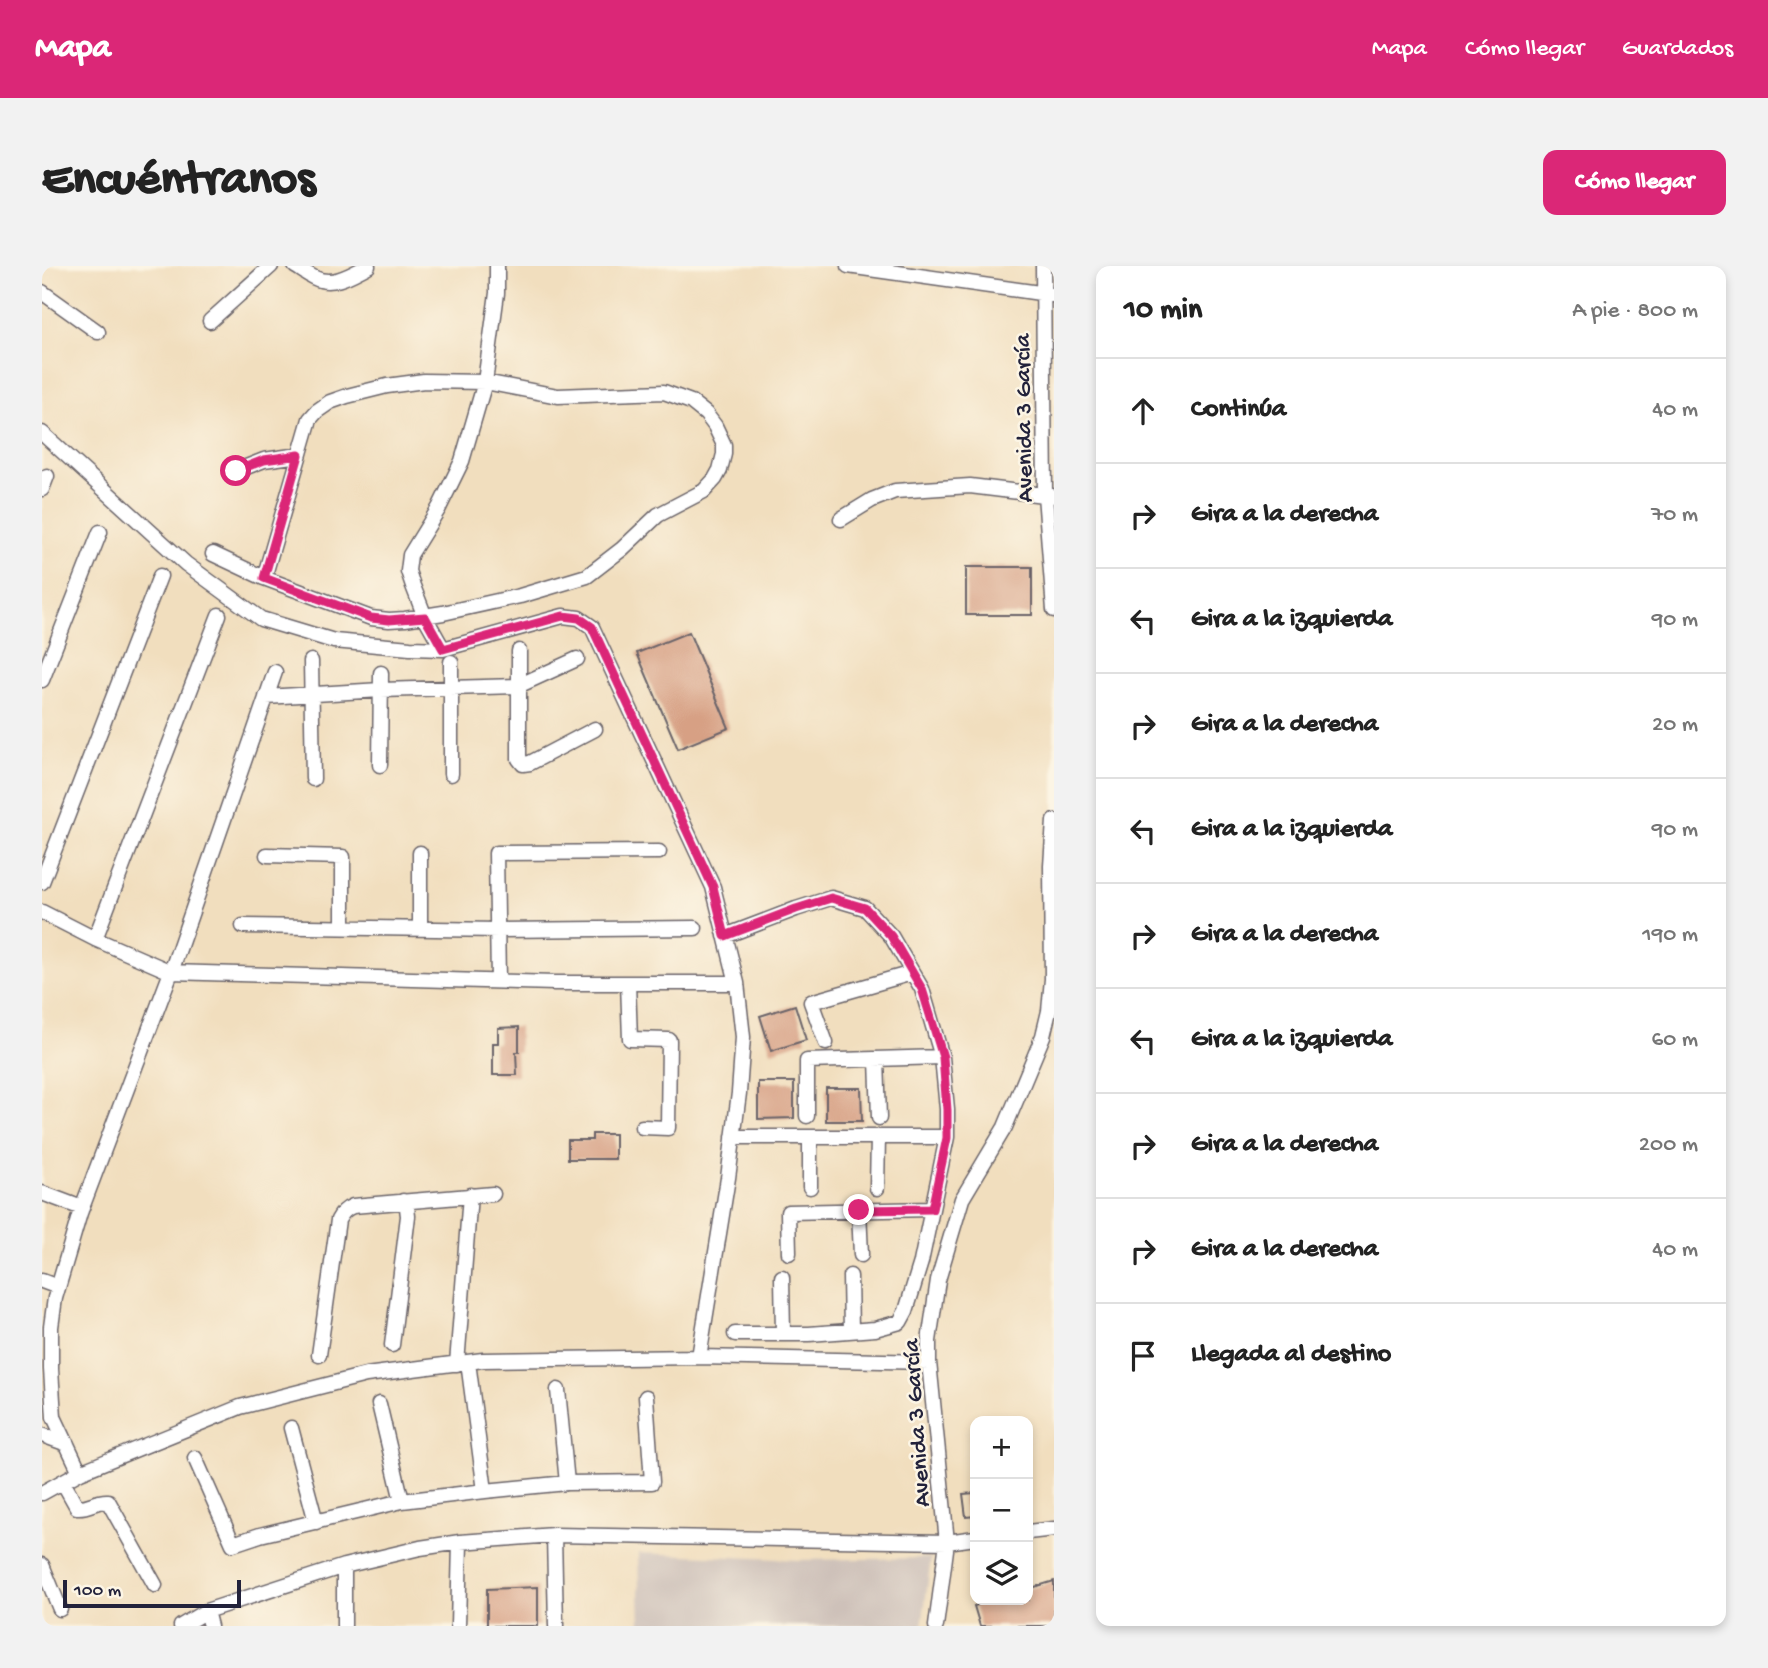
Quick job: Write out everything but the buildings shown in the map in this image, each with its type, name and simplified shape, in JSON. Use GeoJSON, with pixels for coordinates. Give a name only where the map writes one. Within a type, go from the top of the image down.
{"type":"FeatureCollection","features":[{"type":"Feature","properties":{"kind":"street"},"geometry":{"type":"LineString","coordinates":[[210,320],[271,266]]}},
{"type":"Feature","properties":{"kind":"street"},"geometry":{"type":"LineString","coordinates":[[295,266],[316,279],[326,281],[340,279],[368,266]]}},
{"type":"Feature","properties":{"kind":"street"},"geometry":{"type":"LineString","coordinates":[[451,774],[451,688],[447,655],[425,617],[408,570],[410,555],[439,508],[462,461],[485,382],[497,266]]}},
{"type":"Feature","properties":{"kind":"street"},"geometry":{"type":"LineString","coordinates":[[848,266],[1049,294]]}},
{"type":"Feature","properties":{"kind":"street","name":"Avenida 3 García"},"geometry":{"type":"LineString","coordinates":[[1043,266],[1049,294],[1050,495],[1054,610]]}},
{"type":"Feature","properties":{"kind":"street"},"geometry":{"type":"LineString","coordinates":[[42,292],[98,332]]}},
{"type":"Feature","properties":{"kind":"street"},"geometry":{"type":"LineString","coordinates":[[213,554],[264,578],[371,618],[389,620],[425,617],[520,596],[587,576],[622,549],[658,515],[704,491],[715,479],[722,463],[723,444],[706,414],[691,402],[664,392],[558,396],[485,382],[424,381],[387,386],[347,396],[330,402],[310,419],[264,578]]}},
{"type":"Feature","properties":{"kind":"street"},"geometry":{"type":"LineString","coordinates":[[42,433],[186,564],[261,619],[334,640],[447,655],[563,616],[579,618],[592,627],[713,887],[737,983],[743,1037],[739,1093],[698,1357]]}},
{"type":"Feature","properties":{"kind":"street"},"geometry":{"type":"LineString","coordinates":[[236,471],[264,460],[299,455]]}},
{"type":"Feature","properties":{"kind":"street"},"geometry":{"type":"LineString","coordinates":[[841,519],[872,500],[895,491],[970,486],[1050,495]]}},
{"type":"Feature","properties":{"kind":"street"},"geometry":{"type":"LineString","coordinates":[[42,680],[100,532]]}},
{"type":"Feature","properties":{"kind":"street"},"geometry":{"type":"LineString","coordinates":[[42,882],[160,576]]}},
{"type":"Feature","properties":{"kind":"street"},"geometry":{"type":"LineString","coordinates":[[95,939],[219,615]]}},
{"type":"Feature","properties":{"kind":"street"},"geometry":{"type":"LineString","coordinates":[[519,651],[519,759],[523,764],[530,763],[595,729]]}},
{"type":"Feature","properties":{"kind":"street"},"geometry":{"type":"LineString","coordinates":[[266,697],[381,690],[518,687],[577,659]]}},
{"type":"Feature","properties":{"kind":"street"},"geometry":{"type":"LineString","coordinates":[[311,661],[313,779]]}},
{"type":"Feature","properties":{"kind":"street"},"geometry":{"type":"LineString","coordinates":[[80,1472],[54,1417],[46,1361],[58,1287],[82,1208],[171,972],[275,673]]}},
{"type":"Feature","properties":{"kind":"street"},"geometry":{"type":"LineString","coordinates":[[380,765],[381,673]]}},
{"type":"Feature","properties":{"kind":"street","name":"Avenida 3 García"},"geometry":{"type":"LineString","coordinates":[[936,1626],[947,1542],[929,1340],[938,1280],[962,1199],[1005,1127],[1043,1036],[1052,979],[1054,821]]}},
{"type":"Feature","properties":{"kind":"street"},"geometry":{"type":"LineString","coordinates":[[498,981],[496,853],[659,852]]}},
{"type":"Feature","properties":{"kind":"street"},"geometry":{"type":"LineString","coordinates":[[420,853],[420,928]]}},
{"type":"Feature","properties":{"kind":"street"},"geometry":{"type":"LineString","coordinates":[[267,855],[343,857],[343,927]]}},
{"type":"Feature","properties":{"kind":"street"},"geometry":{"type":"LineString","coordinates":[[725,936],[831,898],[865,908],[891,936],[922,989],[943,1057],[947,1110],[947,1138],[921,1262],[901,1322],[875,1329],[851,1331],[735,1334]]}},
{"type":"Feature","properties":{"kind":"street"},"geometry":{"type":"LineString","coordinates":[[42,912],[95,939],[171,972],[498,981],[737,983]]}},
{"type":"Feature","properties":{"kind":"street"},"geometry":{"type":"LineString","coordinates":[[243,926],[498,930],[695,928]]}},
{"type":"Feature","properties":{"kind":"street"},"geometry":{"type":"LineString","coordinates":[[826,1043],[811,1002],[912,973]]}},
{"type":"Feature","properties":{"kind":"street"},"geometry":{"type":"LineString","coordinates":[[628,983],[630,1039],[669,1040],[668,1128],[642,1127]]}},
{"type":"Feature","properties":{"kind":"street"},"geometry":{"type":"LineString","coordinates":[[807,1116],[807,1061],[943,1057]]}},
{"type":"Feature","properties":{"kind":"street"},"geometry":{"type":"LineString","coordinates":[[877,1059],[879,1118]]}},
{"type":"Feature","properties":{"kind":"street"},"geometry":{"type":"LineString","coordinates":[[733,1137],[947,1138]]}},
{"type":"Feature","properties":{"kind":"street"},"geometry":{"type":"LineString","coordinates":[[810,1137],[810,1186]]}},
{"type":"Feature","properties":{"kind":"street"},"geometry":{"type":"LineString","coordinates":[[877,1188],[878,1138]]}},
{"type":"Feature","properties":{"kind":"street"},"geometry":{"type":"LineString","coordinates":[[42,1193],[82,1208]]}},
{"type":"Feature","properties":{"kind":"street"},"geometry":{"type":"LineString","coordinates":[[319,1355],[338,1220],[346,1209],[353,1206],[493,1194]]}},
{"type":"Feature","properties":{"kind":"street"},"geometry":{"type":"LineString","coordinates":[[470,1195],[462,1363],[485,1491]]}},
{"type":"Feature","properties":{"kind":"street"},"geometry":{"type":"LineString","coordinates":[[392,1345],[408,1216],[403,1201]]}},
{"type":"Feature","properties":{"kind":"street"},"geometry":{"type":"LineString","coordinates":[[789,1253],[788,1212],[932,1209]]}},
{"type":"Feature","properties":{"kind":"street"},"geometry":{"type":"LineString","coordinates":[[859,1210],[861,1255]]}},
{"type":"Feature","properties":{"kind":"street"},"geometry":{"type":"LineString","coordinates":[[850,1276],[851,1331]]}},
{"type":"Feature","properties":{"kind":"street"},"geometry":{"type":"LineString","coordinates":[[782,1277],[783,1334]]}},
{"type":"Feature","properties":{"kind":"street"},"geometry":{"type":"LineString","coordinates":[[42,1281],[58,1287]]}},
{"type":"Feature","properties":{"kind":"street"},"geometry":{"type":"LineString","coordinates":[[42,1493],[80,1472],[240,1407],[366,1375],[484,1360],[698,1357],[929,1362]]}},
{"type":"Feature","properties":{"kind":"street"},"geometry":{"type":"LineString","coordinates":[[558,1390],[567,1483]]}},
{"type":"Feature","properties":{"kind":"street"},"geometry":{"type":"LineString","coordinates":[[195,1458],[233,1544],[260,1535],[402,1502],[567,1483],[652,1482],[646,1397]]}},
{"type":"Feature","properties":{"kind":"street"},"geometry":{"type":"LineString","coordinates":[[379,1404],[402,1502]]}},
{"type":"Feature","properties":{"kind":"street"},"geometry":{"type":"LineString","coordinates":[[291,1428],[316,1522]]}},
{"type":"Feature","properties":{"kind":"street"},"geometry":{"type":"LineString","coordinates":[[42,1435],[67,1444]]}},
{"type":"Feature","properties":{"kind":"street"},"geometry":{"type":"LineString","coordinates":[[63,1482],[77,1507],[108,1500],[155,1585]]}},
{"type":"Feature","properties":{"kind":"street"},"geometry":{"type":"LineString","coordinates":[[1033,1531],[1054,1529]]}},
{"type":"Feature","properties":{"kind":"street"},"geometry":{"type":"LineString","coordinates":[[554,1535],[556,1626]]}},
{"type":"Feature","properties":{"kind":"street"},"geometry":{"type":"LineString","coordinates":[[181,1626],[206,1611],[344,1566],[420,1548],[460,1542],[554,1535],[947,1542],[970,1539]]}},
{"type":"Feature","properties":{"kind":"street"},"geometry":{"type":"LineString","coordinates":[[458,1626],[460,1542]]}},
{"type":"Feature","properties":{"kind":"street"},"geometry":{"type":"LineString","coordinates":[[42,1565],[60,1609]]}},
{"type":"Feature","properties":{"kind":"street"},"geometry":{"type":"LineString","coordinates":[[344,1566],[344,1626]]}},
{"type":"Feature","properties":{"kind":"street"},"geometry":{"type":"LineString","coordinates":[[206,1611],[210,1626]]}},
{"type":"Feature","properties":{"kind":"shaded area"},"geometry":{"type":"Polygon","coordinates":[[[638,1553],[798,1560],[931,1558],[922,1626],[640,1626],[638,1553]]]}},
{"type":"Feature","properties":{"kind":"route"},"geometry":{"type":"LineString","coordinates":[[236,471],[264,460],[299,455],[264,578],[371,618],[389,620],[425,617],[443,649],[563,616],[579,618],[592,627],[713,887],[725,936],[831,898],[865,908],[891,936],[922,989],[943,1057],[947,1138],[932,1209],[859,1210]]}}]}
